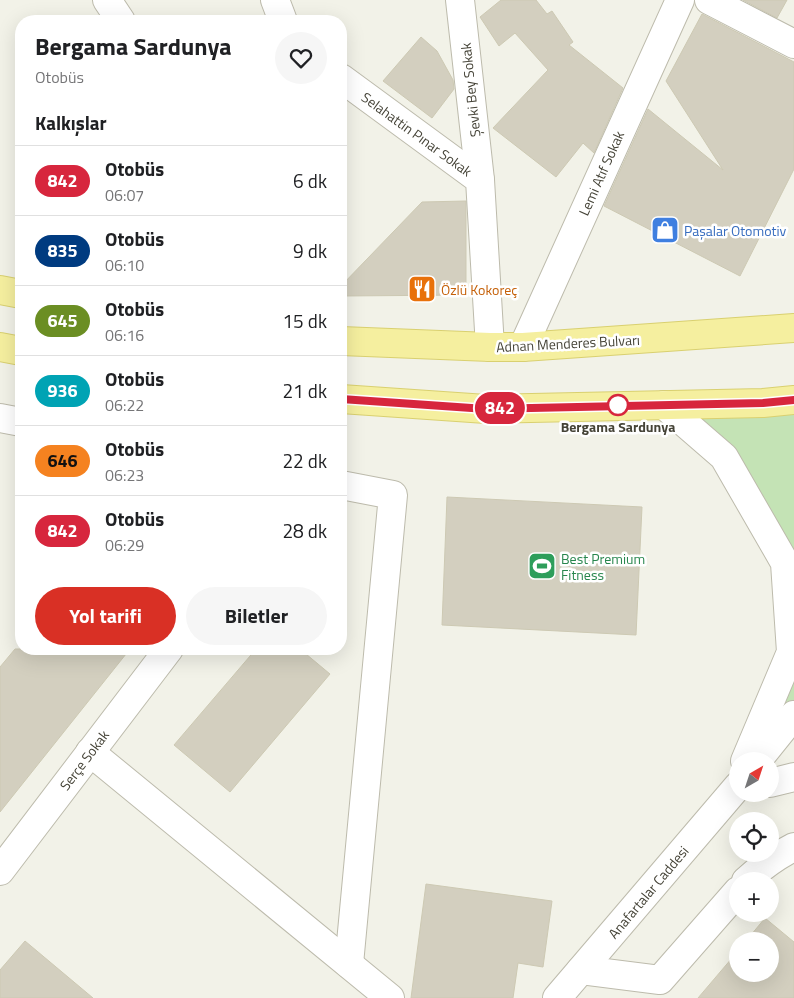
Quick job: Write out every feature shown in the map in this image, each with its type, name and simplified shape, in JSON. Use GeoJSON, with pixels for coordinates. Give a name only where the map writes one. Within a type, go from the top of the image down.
{"type":"FeatureCollection","features":[{"type":"Feature","properties":{"kind":"main road","name":"Adnan Menderes Bulvarı"},"geometry":{"type":"LineString","coordinates":[[347,341],[523,347],[794,328]]}},
{"type":"Feature","properties":{"kind":"main road"},"geometry":{"type":"LineString","coordinates":[[0,347],[15,350]]}},
{"type":"Feature","properties":{"kind":"main road"},"geometry":{"type":"LineString","coordinates":[[347,399],[486,409],[763,403],[794,400]]}},
{"type":"Feature","properties":{"kind":"street"},"geometry":{"type":"LineString","coordinates":[[108,0],[117,15]]}},
{"type":"Feature","properties":{"kind":"street"},"geometry":{"type":"LineString","coordinates":[[275,0],[281,15]]}},
{"type":"Feature","properties":{"kind":"street","name":"Şevki Bey Sokak"},"geometry":{"type":"LineString","coordinates":[[460,0],[480,180]]}},
{"type":"Feature","properties":{"kind":"street","name":"Lemi Atıf Sokak"},"geometry":{"type":"LineString","coordinates":[[523,347],[680,0]]}},
{"type":"Feature","properties":{"kind":"street"},"geometry":{"type":"LineString","coordinates":[[709,0],[794,44]]}},
{"type":"Feature","properties":{"kind":"street","name":"Selahattin Pınar Sokak"},"geometry":{"type":"LineString","coordinates":[[347,82],[480,180],[490,347]]}},
{"type":"Feature","properties":{"kind":"street"},"geometry":{"type":"LineString","coordinates":[[664,405],[724,457],[785,563],[790,652],[749,752]]}},
{"type":"Feature","properties":{"kind":"street"},"geometry":{"type":"LineString","coordinates":[[0,418],[15,421]]}},
{"type":"Feature","properties":{"kind":"street"},"geometry":{"type":"LineString","coordinates":[[347,486],[393,496],[349,964]]}},
{"type":"Feature","properties":{"kind":"street","name":"Serçe Sokak"},"geometry":{"type":"LineString","coordinates":[[0,871],[164,655]]}},
{"type":"Feature","properties":{"kind":"street"},"geometry":{"type":"LineString","coordinates":[[764,752],[794,716]]}},
{"type":"Feature","properties":{"kind":"street"},"geometry":{"type":"LineString","coordinates":[[90,752],[390,998]]}},
{"type":"Feature","properties":{"kind":"street"},"geometry":{"type":"LineString","coordinates":[[779,781],[794,778]]}},
{"type":"Feature","properties":{"kind":"street","name":"Anafartalar Caddesi"},"geometry":{"type":"LineString","coordinates":[[558,998],[729,795]]}},
{"type":"Feature","properties":{"kind":"street"},"geometry":{"type":"LineString","coordinates":[[757,872],[776,856],[794,846]]}},
{"type":"Feature","properties":{"kind":"street"},"geometry":{"type":"LineString","coordinates":[[581,970],[660,980],[729,901]]}},
{"type":"Feature","properties":{"kind":"green space"},"geometry":{"type":"Polygon","coordinates":[[[794,400],[794,715],[764,752],[760,752],[791,652],[785,563],[724,457],[664,405],[794,400]]]}},
{"type":"Feature","properties":{"kind":"building"},"geometry":{"type":"Polygon","coordinates":[[[501,0],[536,0],[547,14],[552,11],[573,42],[569,45],[623,88],[594,153],[583,143],[556,177],[493,128],[548,70],[515,33],[499,46],[480,17],[501,0]]]}},
{"type":"Feature","properties":{"kind":"building"},"geometry":{"type":"Polygon","coordinates":[[[743,0],[787,0],[777,18],[743,0]]]}},
{"type":"Feature","properties":{"kind":"building"},"geometry":{"type":"Polygon","coordinates":[[[702,14],[794,62],[794,169],[740,276],[604,206],[648,109],[723,170],[666,81],[702,14]]]}},
{"type":"Feature","properties":{"kind":"building"},"geometry":{"type":"Polygon","coordinates":[[[421,37],[437,51],[453,80],[454,89],[432,118],[383,81],[421,37]]]}},
{"type":"Feature","properties":{"kind":"building"},"geometry":{"type":"Polygon","coordinates":[[[466,201],[466,295],[347,296],[347,280],[422,202],[466,201]]]}},
{"type":"Feature","properties":{"kind":"building","name":"Best Premium Fitness"},"geometry":{"type":"Polygon","coordinates":[[[447,497],[642,507],[636,635],[442,625],[447,497]]]}},
{"type":"Feature","properties":{"kind":"building"},"geometry":{"type":"Polygon","coordinates":[[[15,649],[15,655],[125,655],[0,812],[0,667],[15,649]]]}},
{"type":"Feature","properties":{"kind":"building"},"geometry":{"type":"Polygon","coordinates":[[[251,655],[307,655],[330,674],[230,792],[174,745],[251,655]]]}},
{"type":"Feature","properties":{"kind":"building"},"geometry":{"type":"Polygon","coordinates":[[[426,884],[552,901],[543,967],[518,963],[513,998],[411,998],[426,884]]]}},
{"type":"Feature","properties":{"kind":"building"},"geometry":{"type":"Polygon","coordinates":[[[762,922],[770,922],[794,942],[794,998],[698,998],[729,962],[729,982],[779,982],[779,932],[753,932],[762,922]]]}},
{"type":"Feature","properties":{"kind":"building"},"geometry":{"type":"Polygon","coordinates":[[[25,941],[93,998],[0,998],[0,970],[25,941]]]}},
{"type":"Feature","properties":{"kind":"bus line","name":"842"},"geometry":{"type":"LineString","coordinates":[[347,399],[486,409],[763,403],[794,400]]}},
{"type":"Feature","properties":{"kind":"place","name":"Paşalar Otomotiv"},"geometry":{"type":"Point","coordinates":[665,230]}},
{"type":"Feature","properties":{"kind":"place","name":"Özlü Kokoreç"},"geometry":{"type":"Point","coordinates":[422,289]}},
{"type":"Feature","properties":{"kind":"place","name":"Bergama Sardunya"},"geometry":{"type":"Point","coordinates":[618,405]}},
{"type":"Feature","properties":{"kind":"place","name":"Best Premium Fitness"},"geometry":{"type":"Point","coordinates":[542,566]}}]}
